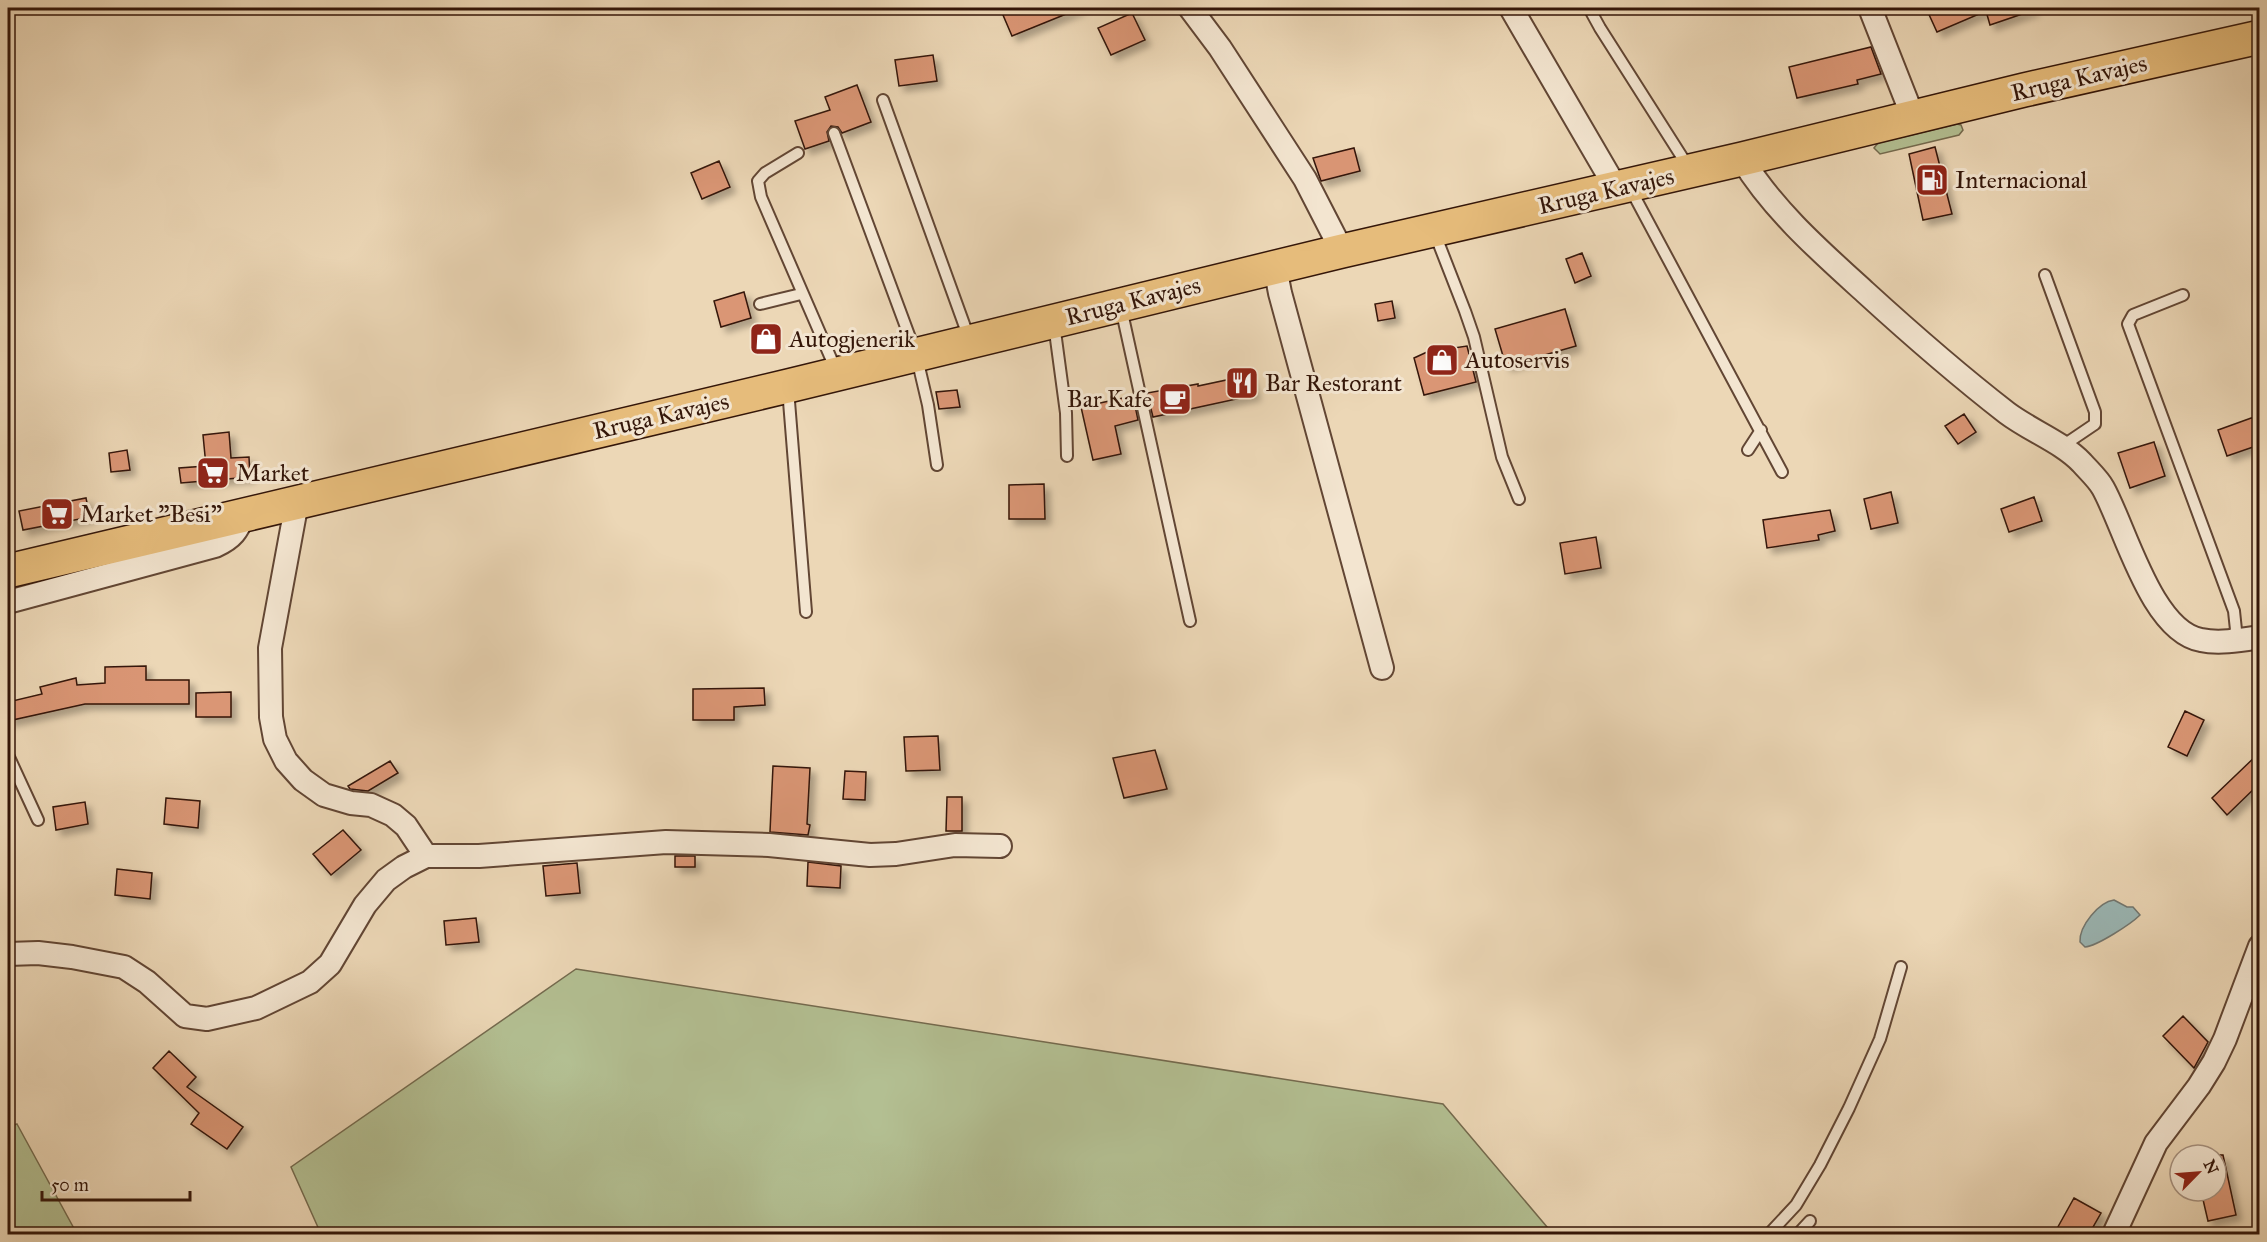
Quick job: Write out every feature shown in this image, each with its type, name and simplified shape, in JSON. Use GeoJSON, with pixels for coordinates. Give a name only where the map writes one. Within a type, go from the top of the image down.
{"type":"FeatureCollection","features":[{"type":"Feature","properties":{"kind":"main road","name":"Rruga Kavajes"},"geometry":{"type":"LineString","coordinates":[[8,571],[838,374],[1341,251],[2259,37]]}},
{"type":"Feature","properties":{"kind":"street"},"geometry":{"type":"LineString","coordinates":[[1190,8],[1220,48],[1305,178],[1341,251]]}},
{"type":"Feature","properties":{"kind":"street"},"geometry":{"type":"LineString","coordinates":[[1511,8],[1623,186]]}},
{"type":"Feature","properties":{"kind":"street"},"geometry":{"type":"LineString","coordinates":[[1870,8],[1913,117]]}},
{"type":"Feature","properties":{"kind":"street"},"geometry":{"type":"LineString","coordinates":[[1742,159],[1755,181],[1825,255],[1936,356],[2009,414],[2080,461],[2102,486],[2156,603],[2175,627],[2199,640],[2231,641],[2259,638]]}},
{"type":"Feature","properties":{"kind":"street"},"geometry":{"type":"LineString","coordinates":[[1275,267],[1286,316],[1382,668]]}},
{"type":"Feature","properties":{"kind":"street"},"geometry":{"type":"LineString","coordinates":[[297,502],[270,648],[271,717],[275,739],[286,762],[303,780],[324,795],[351,803],[371,805],[393,815],[406,826],[426,856]]}},
{"type":"Feature","properties":{"kind":"street"},"geometry":{"type":"LineString","coordinates":[[8,602],[214,546],[228,540],[238,529],[245,513]]}},
{"type":"Feature","properties":{"kind":"street"},"geometry":{"type":"LineString","coordinates":[[8,954],[38,953],[72,957],[124,968],[147,982],[185,1016],[207,1019],[256,1008],[310,982],[330,964],[365,905],[386,880],[404,867],[426,856],[479,856],[666,842],[769,845],[870,855],[896,854],[955,845],[1000,846]]}},
{"type":"Feature","properties":{"kind":"street"},"geometry":{"type":"LineString","coordinates":[[2114,1234],[2156,1143],[2214,1062],[2225,1039],[2259,946]]}},
{"type":"Feature","properties":{"kind":"lane"},"geometry":{"type":"LineString","coordinates":[[1589,8],[1690,171]]}},
{"type":"Feature","properties":{"kind":"lane"},"geometry":{"type":"LineString","coordinates":[[884,100],[970,341]]}},
{"type":"Feature","properties":{"kind":"lane"},"geometry":{"type":"LineString","coordinates":[[834,134],[916,354],[928,405],[937,465]]}},
{"type":"Feature","properties":{"kind":"lane"},"geometry":{"type":"LineString","coordinates":[[798,153],[765,173],[758,181],[761,197],[801,294],[838,374]]}},
{"type":"Feature","properties":{"kind":"lane"},"geometry":{"type":"LineString","coordinates":[[1623,186],[1761,430],[1782,472]]}},
{"type":"Feature","properties":{"kind":"lane"},"geometry":{"type":"LineString","coordinates":[[1434,231],[1466,310],[1502,456],[1519,499]]}},
{"type":"Feature","properties":{"kind":"lane"},"geometry":{"type":"LineString","coordinates":[[2045,275],[2095,412],[2095,424],[2060,447]]}},
{"type":"Feature","properties":{"kind":"lane"},"geometry":{"type":"LineString","coordinates":[[760,304],[801,294]]}},
{"type":"Feature","properties":{"kind":"lane"},"geometry":{"type":"LineString","coordinates":[[2182,295],[2133,315],[2128,324],[2234,611],[2236,630],[2231,641]]}},
{"type":"Feature","properties":{"kind":"lane"},"geometry":{"type":"LineString","coordinates":[[1120,304],[1190,621]]}},
{"type":"Feature","properties":{"kind":"lane"},"geometry":{"type":"LineString","coordinates":[[1053,321],[1066,412],[1067,456]]}},
{"type":"Feature","properties":{"kind":"lane"},"geometry":{"type":"LineString","coordinates":[[788,386],[806,612]]}},
{"type":"Feature","properties":{"kind":"lane"},"geometry":{"type":"LineString","coordinates":[[1748,450],[1761,430]]}},
{"type":"Feature","properties":{"kind":"lane"},"geometry":{"type":"LineString","coordinates":[[8,755],[38,820]]}},
{"type":"Feature","properties":{"kind":"lane"},"geometry":{"type":"LineString","coordinates":[[1769,1234],[1796,1205],[1820,1166],[1849,1108],[1880,1039],[1900,967]]}},
{"type":"Feature","properties":{"kind":"lane"},"geometry":{"type":"LineString","coordinates":[[1798,1234],[1810,1221]]}},
{"type":"Feature","properties":{"kind":"green space"},"geometry":{"type":"Polygon","coordinates":[[[1957,124],[1961,125],[1963,130],[1959,135],[1880,154],[1874,148],[1878,143],[1957,124]]]}},
{"type":"Feature","properties":{"kind":"green space"},"geometry":{"type":"Polygon","coordinates":[[[576,969],[1443,1104],[1553,1234],[321,1234],[291,1167],[576,969]]]}},
{"type":"Feature","properties":{"kind":"green space"},"geometry":{"type":"Polygon","coordinates":[[[17,1124],[77,1234],[8,1234],[8,1127],[17,1124]]]}},
{"type":"Feature","properties":{"kind":"water"},"geometry":{"type":"Polygon","coordinates":[[[2114,900],[2127,907],[2133,907],[2140,915],[2114,934],[2085,947],[2080,942],[2086,922],[2102,905],[2114,900]]]}},
{"type":"Feature","properties":{"kind":"building"},"geometry":{"type":"Polygon","coordinates":[[[1000,8],[1081,8],[1012,36],[1000,8]]]}},
{"type":"Feature","properties":{"kind":"building"},"geometry":{"type":"Polygon","coordinates":[[[1926,8],[2033,8],[2034,10],[1990,25],[1986,11],[1937,32],[1926,8]]]}},
{"type":"Feature","properties":{"kind":"building"},"geometry":{"type":"Polygon","coordinates":[[[1132,13],[1145,40],[1111,55],[1098,28],[1132,13]]]}},
{"type":"Feature","properties":{"kind":"building"},"geometry":{"type":"Polygon","coordinates":[[[1871,47],[1881,74],[1857,80],[1858,84],[1797,98],[1789,67],[1871,47]]]}},
{"type":"Feature","properties":{"kind":"building"},"geometry":{"type":"Polygon","coordinates":[[[933,55],[937,81],[899,86],[895,60],[933,55]]]}},
{"type":"Feature","properties":{"kind":"building"},"geometry":{"type":"Polygon","coordinates":[[[857,85],[871,122],[842,133],[838,127],[831,126],[827,132],[829,141],[805,149],[795,121],[830,110],[825,97],[857,85]]]}},
{"type":"Feature","properties":{"kind":"building"},"geometry":{"type":"Polygon","coordinates":[[[1935,147],[1952,214],[1923,220],[1909,154],[1935,147]]]}},
{"type":"Feature","properties":{"kind":"building"},"geometry":{"type":"Polygon","coordinates":[[[1354,148],[1360,171],[1321,181],[1313,158],[1354,148]]]}},
{"type":"Feature","properties":{"kind":"building"},"geometry":{"type":"Polygon","coordinates":[[[719,161],[730,187],[702,199],[691,173],[719,161]]]}},
{"type":"Feature","properties":{"kind":"building"},"geometry":{"type":"Polygon","coordinates":[[[1582,253],[1591,276],[1575,283],[1566,259],[1582,253]]]}},
{"type":"Feature","properties":{"kind":"building"},"geometry":{"type":"Polygon","coordinates":[[[744,292],[751,318],[721,327],[714,301],[744,292]]]}},
{"type":"Feature","properties":{"kind":"building"},"geometry":{"type":"Polygon","coordinates":[[[1392,301],[1395,318],[1378,321],[1375,304],[1392,301]]]}},
{"type":"Feature","properties":{"kind":"building"},"geometry":{"type":"Polygon","coordinates":[[[1565,309],[1576,346],[1506,366],[1495,329],[1565,309]]]}},
{"type":"Feature","properties":{"kind":"building"},"geometry":{"type":"Polygon","coordinates":[[[1467,346],[1476,382],[1424,395],[1414,358],[1427,352],[1467,346]]]}},
{"type":"Feature","properties":{"kind":"building"},"geometry":{"type":"Polygon","coordinates":[[[1250,375],[1255,395],[1153,417],[1147,393],[1198,384],[1198,386],[1250,375]]]}},
{"type":"Feature","properties":{"kind":"building"},"geometry":{"type":"Polygon","coordinates":[[[957,390],[960,407],[939,409],[936,392],[957,390]]]}},
{"type":"Feature","properties":{"kind":"building"},"geometry":{"type":"Polygon","coordinates":[[[1133,396],[1138,420],[1115,426],[1121,454],[1093,460],[1081,407],[1133,396]]]}},
{"type":"Feature","properties":{"kind":"building"},"geometry":{"type":"Polygon","coordinates":[[[1964,414],[1976,432],[1958,444],[1945,426],[1964,414]]]}},
{"type":"Feature","properties":{"kind":"building"},"geometry":{"type":"Polygon","coordinates":[[[2254,417],[2259,432],[2259,445],[2227,456],[2218,430],[2254,417]]]}},
{"type":"Feature","properties":{"kind":"building"},"geometry":{"type":"Polygon","coordinates":[[[229,432],[231,458],[249,457],[250,477],[181,483],[179,468],[206,466],[203,435],[229,432]]]}},
{"type":"Feature","properties":{"kind":"building"},"geometry":{"type":"Polygon","coordinates":[[[2154,442],[2165,476],[2130,488],[2118,453],[2154,442]]]}},
{"type":"Feature","properties":{"kind":"building"},"geometry":{"type":"Polygon","coordinates":[[[127,450],[130,470],[111,472],[109,453],[127,450]]]}},
{"type":"Feature","properties":{"kind":"building"},"geometry":{"type":"Polygon","coordinates":[[[1044,484],[1045,519],[1009,519],[1009,485],[1044,484]]]}},
{"type":"Feature","properties":{"kind":"building"},"geometry":{"type":"Polygon","coordinates":[[[1891,492],[1898,523],[1871,529],[1864,499],[1891,492]]]}},
{"type":"Feature","properties":{"kind":"building"},"geometry":{"type":"Polygon","coordinates":[[[2034,497],[2042,521],[2009,532],[2001,509],[2034,497]]]}},
{"type":"Feature","properties":{"kind":"building"},"geometry":{"type":"Polygon","coordinates":[[[86,498],[90,517],[23,530],[19,511],[86,498]]]}},
{"type":"Feature","properties":{"kind":"building"},"geometry":{"type":"Polygon","coordinates":[[[1830,510],[1835,531],[1818,535],[1819,540],[1767,548],[1763,520],[1830,510]]]}},
{"type":"Feature","properties":{"kind":"building"},"geometry":{"type":"Polygon","coordinates":[[[1596,537],[1601,568],[1565,574],[1560,543],[1596,537]]]}},
{"type":"Feature","properties":{"kind":"building"},"geometry":{"type":"Polygon","coordinates":[[[146,666],[146,680],[189,680],[189,704],[85,704],[8,721],[8,702],[42,694],[40,687],[76,678],[77,685],[105,683],[105,667],[146,666]]]}},
{"type":"Feature","properties":{"kind":"building"},"geometry":{"type":"Polygon","coordinates":[[[764,688],[765,705],[734,707],[734,720],[693,720],[693,689],[764,688]]]}},
{"type":"Feature","properties":{"kind":"building"},"geometry":{"type":"Polygon","coordinates":[[[231,692],[231,717],[196,717],[196,693],[231,692]]]}},
{"type":"Feature","properties":{"kind":"building"},"geometry":{"type":"Polygon","coordinates":[[[2185,711],[2204,720],[2187,756],[2168,747],[2185,711]]]}},
{"type":"Feature","properties":{"kind":"building"},"geometry":{"type":"Polygon","coordinates":[[[938,736],[940,770],[906,771],[904,737],[938,736]]]}},
{"type":"Feature","properties":{"kind":"building"},"geometry":{"type":"Polygon","coordinates":[[[1155,750],[1167,789],[1124,798],[1113,758],[1155,750]]]}},
{"type":"Feature","properties":{"kind":"building"},"geometry":{"type":"Polygon","coordinates":[[[2259,753],[2259,784],[2227,815],[2212,798],[2259,753]]]}},
{"type":"Feature","properties":{"kind":"building"},"geometry":{"type":"Polygon","coordinates":[[[390,761],[398,773],[368,791],[350,789],[348,786],[390,761]]]}},
{"type":"Feature","properties":{"kind":"building"},"geometry":{"type":"Polygon","coordinates":[[[773,766],[810,768],[808,835],[770,832],[773,766]]]}},
{"type":"Feature","properties":{"kind":"building"},"geometry":{"type":"Polygon","coordinates":[[[845,771],[866,772],[865,800],[843,799],[845,771]]]}},
{"type":"Feature","properties":{"kind":"building"},"geometry":{"type":"Polygon","coordinates":[[[947,797],[962,797],[962,831],[946,831],[947,797]]]}},
{"type":"Feature","properties":{"kind":"building"},"geometry":{"type":"Polygon","coordinates":[[[166,798],[200,801],[198,828],[164,824],[166,798]]]}},
{"type":"Feature","properties":{"kind":"building"},"geometry":{"type":"Polygon","coordinates":[[[85,802],[88,824],[56,830],[53,807],[85,802]]]}},
{"type":"Feature","properties":{"kind":"building"},"geometry":{"type":"Polygon","coordinates":[[[343,830],[361,850],[331,875],[313,854],[343,830]]]}},
{"type":"Feature","properties":{"kind":"building"},"geometry":{"type":"Polygon","coordinates":[[[675,856],[695,856],[695,867],[675,867],[675,856]]]}},
{"type":"Feature","properties":{"kind":"building"},"geometry":{"type":"Polygon","coordinates":[[[808,862],[841,866],[840,888],[807,886],[808,862]]]}},
{"type":"Feature","properties":{"kind":"building"},"geometry":{"type":"Polygon","coordinates":[[[577,863],[580,893],[546,896],[543,866],[577,863]]]}},
{"type":"Feature","properties":{"kind":"building"},"geometry":{"type":"Polygon","coordinates":[[[117,869],[152,873],[150,899],[115,895],[117,869]]]}},
{"type":"Feature","properties":{"kind":"building"},"geometry":{"type":"Polygon","coordinates":[[[476,918],[479,942],[446,945],[444,921],[476,918]]]}},
{"type":"Feature","properties":{"kind":"building"},"geometry":{"type":"Polygon","coordinates":[[[2183,1016],[2208,1042],[2194,1068],[2163,1036],[2183,1016]]]}},
{"type":"Feature","properties":{"kind":"building"},"geometry":{"type":"Polygon","coordinates":[[[169,1051],[196,1077],[187,1087],[243,1127],[227,1149],[191,1124],[199,1113],[153,1068],[169,1051]]]}},
{"type":"Feature","properties":{"kind":"building"},"geometry":{"type":"Polygon","coordinates":[[[2228,1178],[2236,1215],[2208,1221],[2204,1203],[2228,1203],[2228,1178]]]}},
{"type":"Feature","properties":{"kind":"building"},"geometry":{"type":"Polygon","coordinates":[[[2074,1198],[2101,1213],[2089,1234],[2054,1234],[2074,1198]]]}},
{"type":"Feature","properties":{"kind":"place","name":"Internacional"},"geometry":{"type":"Point","coordinates":[1932,180]}},
{"type":"Feature","properties":{"kind":"place","name":"Autogjenerik"},"geometry":{"type":"Point","coordinates":[766,339]}},
{"type":"Feature","properties":{"kind":"place","name":"Autoservis"},"geometry":{"type":"Point","coordinates":[1442,360]}},
{"type":"Feature","properties":{"kind":"place","name":"Bar Restorant"},"geometry":{"type":"Point","coordinates":[1242,383]}},
{"type":"Feature","properties":{"kind":"place","name":"Bar Kafe"},"geometry":{"type":"Point","coordinates":[1175,399]}},
{"type":"Feature","properties":{"kind":"place","name":"Market"},"geometry":{"type":"Point","coordinates":[213,473]}},
{"type":"Feature","properties":{"kind":"place","name":"Market \"Besi\""},"geometry":{"type":"Point","coordinates":[57,514]}}]}
